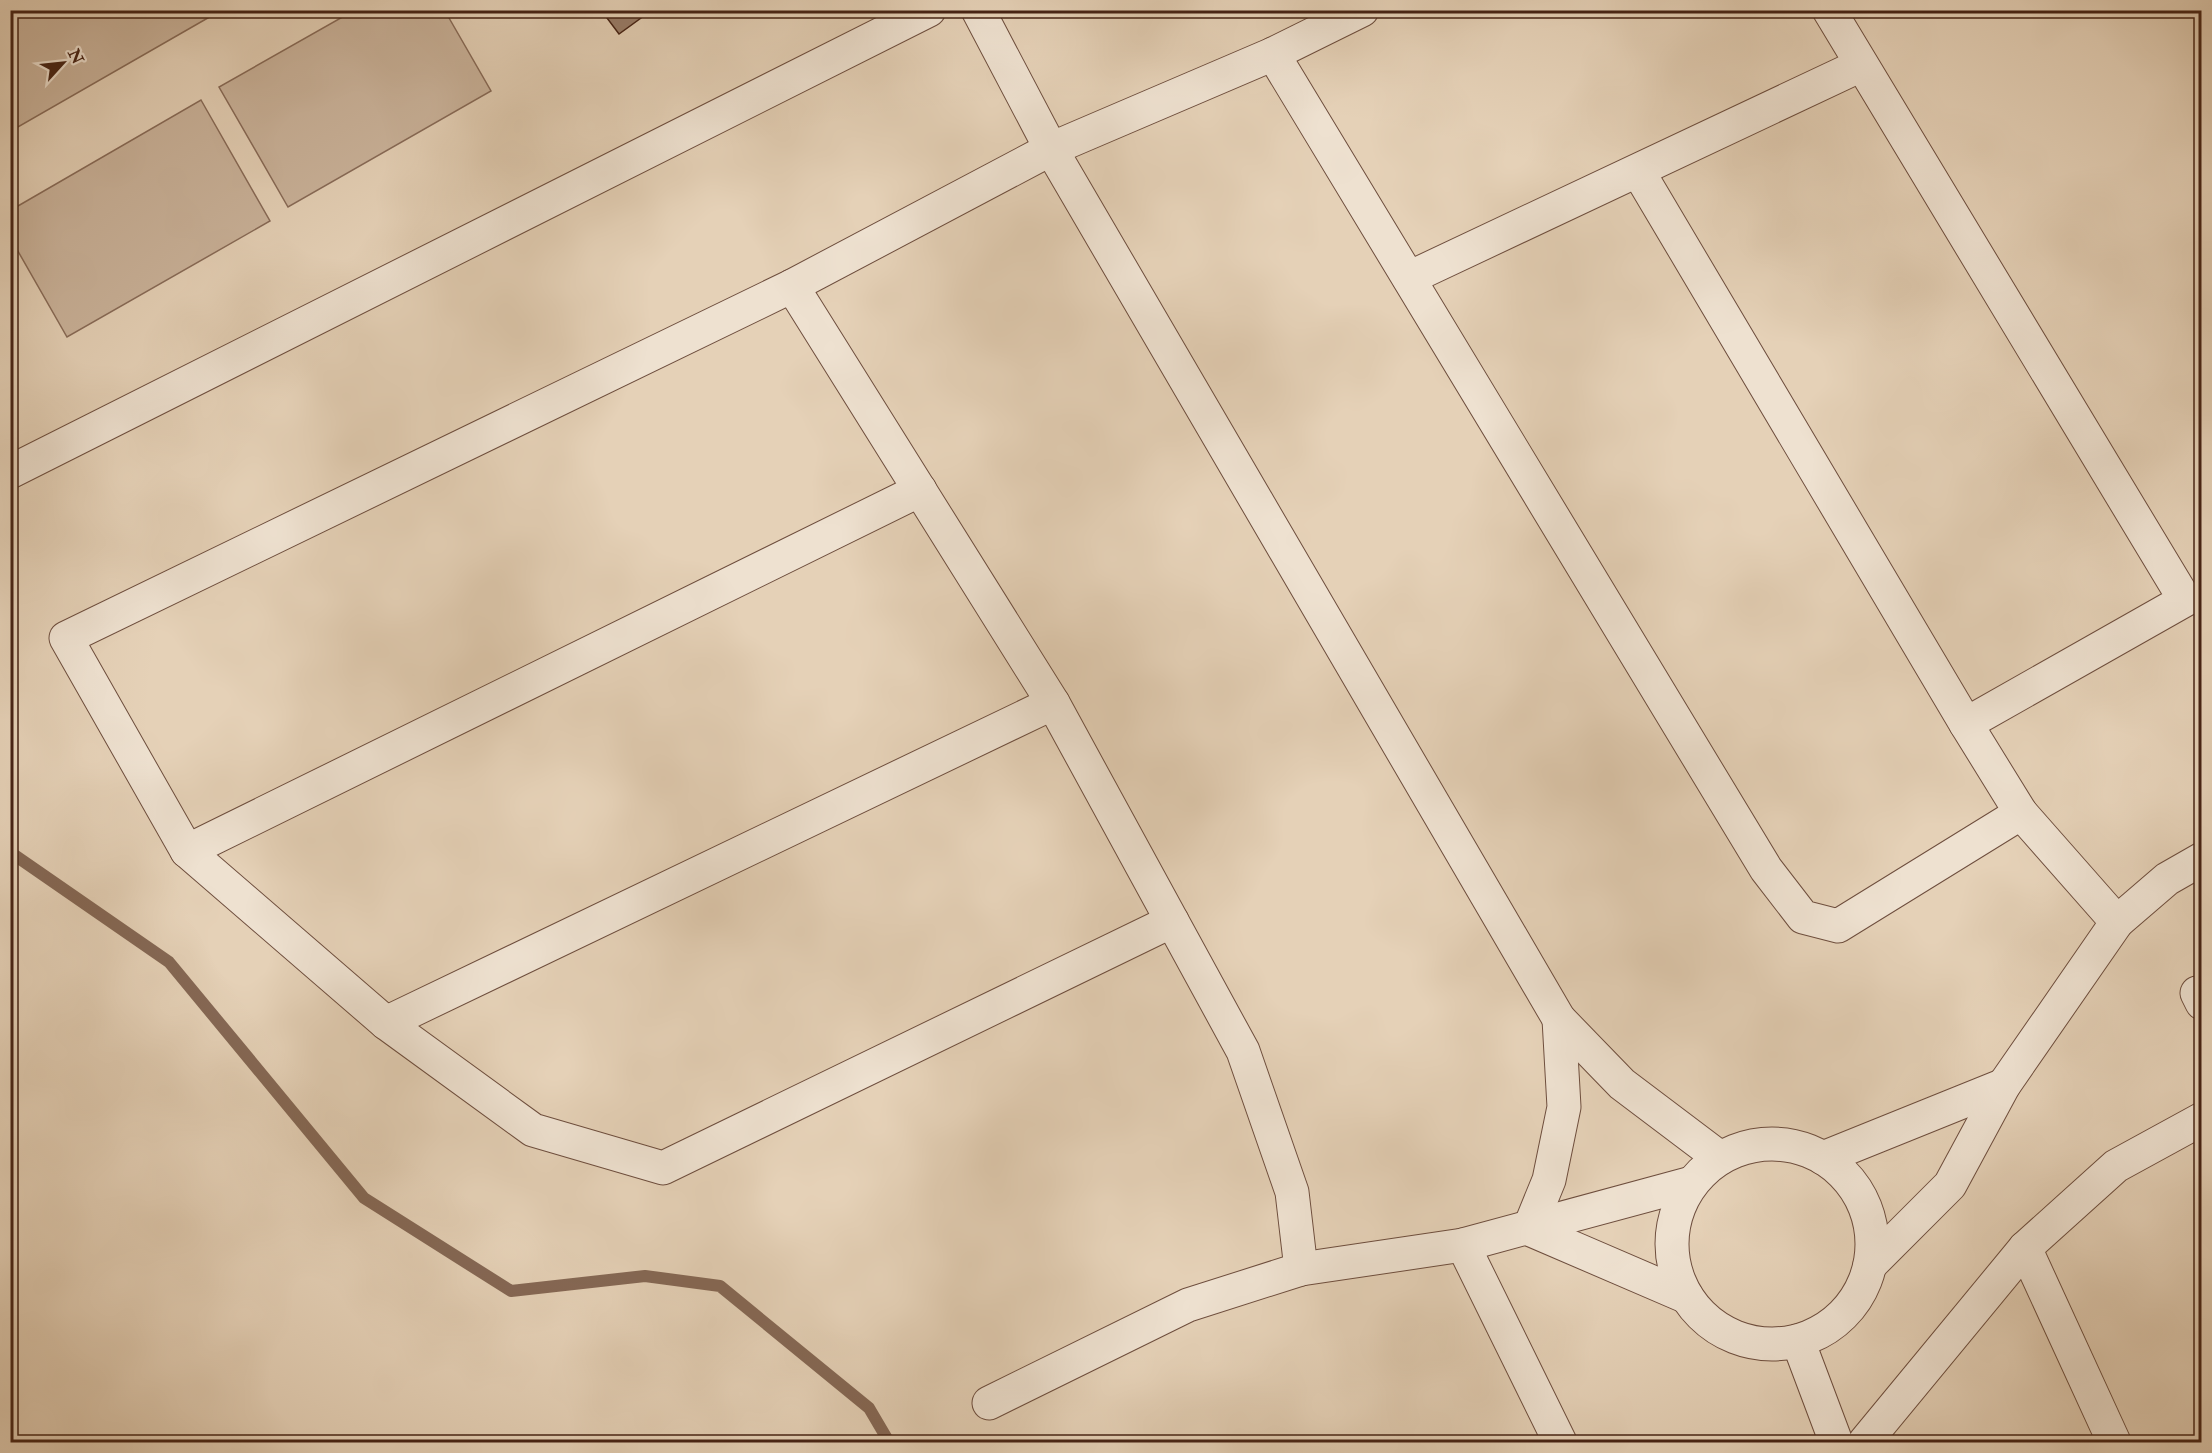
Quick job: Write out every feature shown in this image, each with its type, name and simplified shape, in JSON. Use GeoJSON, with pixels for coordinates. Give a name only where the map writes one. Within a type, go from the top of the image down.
{"type":"FeatureCollection","features":[{"type":"Feature","properties":{"kind":"street"},"geometry":{"type":"LineString","coordinates":[[10,472],[929,10]]}},
{"type":"Feature","properties":{"kind":"street"},"geometry":{"type":"LineString","coordinates":[[978,10],[1051,149],[1559,1019],[1622,1084],[1720,1158]]}},
{"type":"Feature","properties":{"kind":"street"},"geometry":{"type":"LineString","coordinates":[[1172,921],[663,1168],[533,1130],[386,1023],[187,851],[66,639],[792,286],[1051,149],[1273,54],[1362,10]]}},
{"type":"Feature","properties":{"kind":"street"},"geometry":{"type":"LineString","coordinates":[[1829,10],[2185,600],[1966,724]]}},
{"type":"Feature","properties":{"kind":"street"},"geometry":{"type":"LineString","coordinates":[[1273,54],[1766,869],[1803,917],[1838,926],[2021,813]]}},
{"type":"Feature","properties":{"kind":"street"},"geometry":{"type":"LineString","coordinates":[[1409,278],[1862,65]]}},
{"type":"Feature","properties":{"kind":"street"},"geometry":{"type":"LineString","coordinates":[[1638,171],[2021,813],[2117,922]]}},
{"type":"Feature","properties":{"kind":"street"},"geometry":{"type":"LineString","coordinates":[[792,286],[1053,703],[1243,1051],[1292,1192],[1301,1269]]}},
{"type":"Feature","properties":{"kind":"street"},"geometry":{"type":"LineString","coordinates":[[187,851],[920,490]]}},
{"type":"Feature","properties":{"kind":"street"},"geometry":{"type":"LineString","coordinates":[[386,1023],[1053,703]]}},
{"type":"Feature","properties":{"kind":"street"},"geometry":{"type":"LineString","coordinates":[[1870,1265],[1950,1185],[2004,1085],[2117,922],[2167,879],[2202,859]]}},
{"type":"Feature","properties":{"kind":"street"},"geometry":{"type":"LineString","coordinates":[[1529,1229],[1549,1180],[1563,1107],[1559,1019]]}},
{"type":"Feature","properties":{"kind":"street"},"geometry":{"type":"LineString","coordinates":[[1822,1158],[2004,1085]]}},
{"type":"Feature","properties":{"kind":"street"},"geometry":{"type":"LineString","coordinates":[[1865,1443],[2025,1248],[2116,1166],[2202,1119]]}},
{"type":"Feature","properties":{"kind":"street"},"geometry":{"type":"LineString","coordinates":[[1771,1144],[1797,1147],[1822,1158],[1846,1177],[1863,1204],[1871,1233],[1870,1265],[1860,1290],[1845,1313],[1823,1331],[1798,1341],[1766,1344],[1736,1338],[1708,1321],[1687,1297],[1675,1269],[1672,1239],[1677,1209],[1692,1183],[1720,1158],[1745,1147],[1771,1144]]}},
{"type":"Feature","properties":{"kind":"street"},"geometry":{"type":"LineString","coordinates":[[989,1403],[1188,1305],[1301,1269],[1463,1245],[1529,1229],[1692,1183]]}},
{"type":"Feature","properties":{"kind":"street"},"geometry":{"type":"LineString","coordinates":[[1529,1229],[1687,1297]]}},
{"type":"Feature","properties":{"kind":"street"},"geometry":{"type":"LineString","coordinates":[[1463,1245],[1551,1439]]}},
{"type":"Feature","properties":{"kind":"street"},"geometry":{"type":"LineString","coordinates":[[2025,1248],[2114,1443]]}},
{"type":"Feature","properties":{"kind":"street"},"geometry":{"type":"LineString","coordinates":[[1798,1341],[1836,1443]]}},
{"type":"Feature","properties":{"kind":"shaded area"},"geometry":{"type":"Polygon","coordinates":[[[11,10],[220,10],[220,11],[11,131],[11,10]]]}},
{"type":"Feature","properties":{"kind":"shaded area"},"geometry":{"type":"Polygon","coordinates":[[[353,11],[445,11],[491,91],[288,207],[219,87],[353,11]]]}},
{"type":"Feature","properties":{"kind":"shaded area"},"geometry":{"type":"Polygon","coordinates":[[[201,100],[270,221],[67,337],[11,239],[11,210],[201,100]]]}},
{"type":"Feature","properties":{"kind":"building"},"geometry":{"type":"Polygon","coordinates":[[[601,10],[652,10],[619,34],[601,10]]]}},
{"type":"Feature","properties":{"kind":"waterway"},"geometry":{"type":"LineString","coordinates":[[10,852],[169,962],[364,1198],[511,1291],[645,1276],[720,1286],[869,1408],[889,1442]]}}]}
